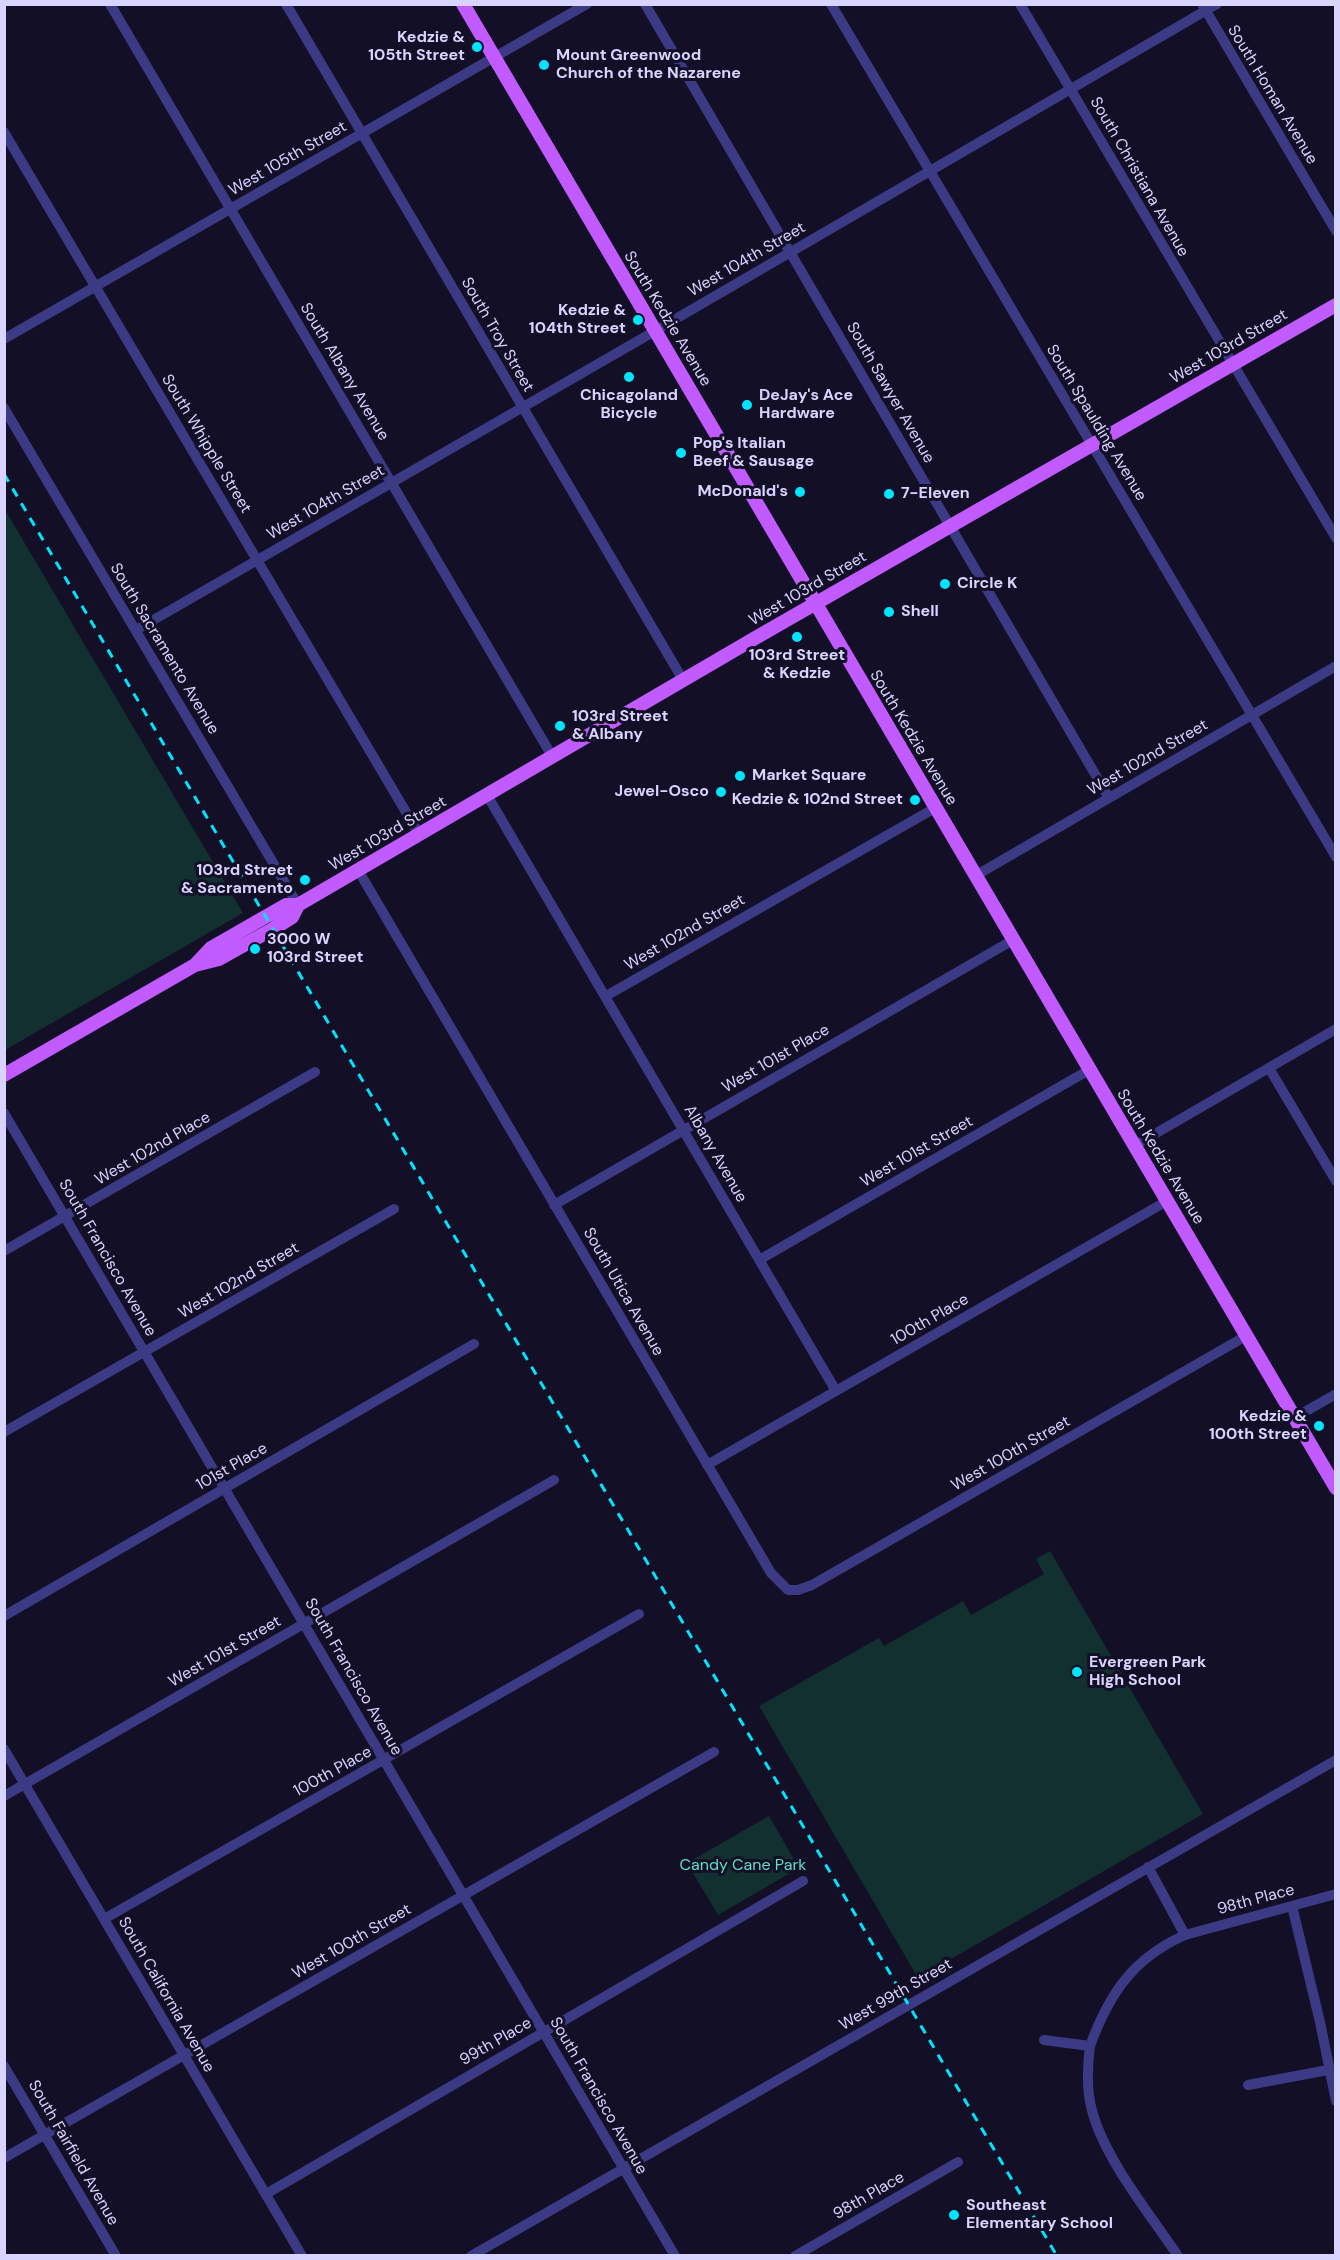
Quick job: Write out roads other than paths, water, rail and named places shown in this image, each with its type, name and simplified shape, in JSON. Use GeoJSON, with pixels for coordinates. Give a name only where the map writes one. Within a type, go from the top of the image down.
{"type":"FeatureCollection","features":[{"type":"Feature","properties":{"kind":"main road","name":"South Kedzie Avenue"},"geometry":{"type":"LineString","coordinates":[[463,4],[1335,1488]]}},
{"type":"Feature","properties":{"kind":"main road","name":"West 103rd Street"},"geometry":{"type":"LineString","coordinates":[[4,1075],[195,965],[219,959],[273,929],[292,917],[298,905],[683,680],[1335,305]]}},
{"type":"Feature","properties":{"kind":"street","name":"South Albany Avenue"},"geometry":{"type":"LineString","coordinates":[[110,4],[552,756]]}},
{"type":"Feature","properties":{"kind":"street","name":"South Troy Street"},"geometry":{"type":"LineString","coordinates":[[286,4],[683,680]]}},
{"type":"Feature","properties":{"kind":"street","name":"West 105th Street"},"geometry":{"type":"LineString","coordinates":[[4,339],[587,4]]}},
{"type":"Feature","properties":{"kind":"street","name":"South Sawyer Avenue"},"geometry":{"type":"LineString","coordinates":[[645,4],[1109,798]]}},
{"type":"Feature","properties":{"kind":"street","name":"South Spaulding Avenue"},"geometry":{"type":"LineString","coordinates":[[831,4],[1335,857]]}},
{"type":"Feature","properties":{"kind":"street","name":"South Christiana Avenue"},"geometry":{"type":"LineString","coordinates":[[1020,4],[1335,538]]}},
{"type":"Feature","properties":{"kind":"street","name":"West 104th Street"},"geometry":{"type":"LineString","coordinates":[[136,630],[1070,90],[1204,8],[1216,4]]}},
{"type":"Feature","properties":{"kind":"street","name":"South Homan Avenue"},"geometry":{"type":"LineString","coordinates":[[1204,8],[1335,231]]}},
{"type":"Feature","properties":{"kind":"street","name":"South Whipple Street"},"geometry":{"type":"LineString","coordinates":[[4,132],[419,834]]}},
{"type":"Feature","properties":{"kind":"street","name":"South Sacramento Avenue"},"geometry":{"type":"LineString","coordinates":[[4,408],[298,905]]}},
{"type":"Feature","properties":{"kind":"street","name":"West 102nd Street"},"geometry":{"type":"LineString","coordinates":[[975,876],[1335,666]]}},
{"type":"Feature","properties":{"kind":"street","name":"Albany Avenue"},"geometry":{"type":"LineString","coordinates":[[487,795],[836,1391]]}},
{"type":"Feature","properties":{"kind":"street","name":"West 102nd Street"},"geometry":{"type":"LineString","coordinates":[[606,996],[935,807]]}},
{"type":"Feature","properties":{"kind":"street","name":"South Utica Avenue"},"geometry":{"type":"LineString","coordinates":[[358,870],[771,1574],[788,1590]]}},
{"type":"Feature","properties":{"kind":"street","name":"West 101st Place"},"geometry":{"type":"LineString","coordinates":[[554,1204],[1013,940]]}},
{"type":"Feature","properties":{"kind":"street"},"geometry":{"type":"LineString","coordinates":[[1134,1146],[1335,1029]]}},
{"type":"Feature","properties":{"kind":"street"},"geometry":{"type":"LineString","coordinates":[[1269,1068],[1335,1181]]}},
{"type":"Feature","properties":{"kind":"street","name":"West 101st Street"},"geometry":{"type":"LineString","coordinates":[[759,1260],[1089,1070]]}},
{"type":"Feature","properties":{"kind":"street","name":"West 102nd Place"},"geometry":{"type":"LineString","coordinates":[[4,1251],[315,1072]]}},
{"type":"Feature","properties":{"kind":"street","name":"South Francisco Avenue"},"geometry":{"type":"LineString","coordinates":[[4,1113],[675,2256]]}},
{"type":"Feature","properties":{"kind":"street","name":"100th Place"},"geometry":{"type":"LineString","coordinates":[[707,1465],[1167,1201]]}},
{"type":"Feature","properties":{"kind":"street","name":"West 102nd Street"},"geometry":{"type":"LineString","coordinates":[[4,1432],[394,1209]]}},
{"type":"Feature","properties":{"kind":"street","name":"West 100th Street"},"geometry":{"type":"LineString","coordinates":[[788,1590],[798,1590],[812,1585],[1246,1336]]}},
{"type":"Feature","properties":{"kind":"street","name":"101st Place"},"geometry":{"type":"LineString","coordinates":[[4,1616],[474,1344]]}},
{"type":"Feature","properties":{"kind":"street"},"geometry":{"type":"LineString","coordinates":[[1294,1418],[1335,1394]]}},
{"type":"Feature","properties":{"kind":"street","name":"West 101st Street"},"geometry":{"type":"LineString","coordinates":[[4,1796],[554,1480]]}},
{"type":"Feature","properties":{"kind":"street","name":"100th Place"},"geometry":{"type":"LineString","coordinates":[[104,1919],[639,1614]]}},
{"type":"Feature","properties":{"kind":"street","name":"South California Avenue"},"geometry":{"type":"LineString","coordinates":[[4,1749],[302,2256]]}},
{"type":"Feature","properties":{"kind":"street","name":"West 100th Street"},"geometry":{"type":"LineString","coordinates":[[4,2158],[714,1752]]}},
{"type":"Feature","properties":{"kind":"street","name":"West 99th Street"},"geometry":{"type":"LineString","coordinates":[[471,2256],[1335,1760]]}},
{"type":"Feature","properties":{"kind":"street"},"geometry":{"type":"LineString","coordinates":[[1148,1867],[1185,1935],[1157,1950],[1124,1980],[1108,2002],[1090,2046],[1088,2089],[1093,2114],[1101,2135],[1116,2162],[1178,2256]]}},
{"type":"Feature","properties":{"kind":"street","name":"99th Place"},"geometry":{"type":"LineString","coordinates":[[266,2194],[803,1881]]}},
{"type":"Feature","properties":{"kind":"street","name":"98th Place"},"geometry":{"type":"LineString","coordinates":[[1185,1935],[1335,1894]]}},
{"type":"Feature","properties":{"kind":"street"},"geometry":{"type":"LineString","coordinates":[[1292,1906],[1320,2022],[1335,2101]]}},
{"type":"Feature","properties":{"kind":"street"},"geometry":{"type":"LineString","coordinates":[[1044,2040],[1090,2046]]}},
{"type":"Feature","properties":{"kind":"street","name":"South Fairfield Avenue"},"geometry":{"type":"LineString","coordinates":[[4,2066],[116,2256]]}},
{"type":"Feature","properties":{"kind":"street"},"geometry":{"type":"LineString","coordinates":[[1248,2085],[1328,2070]]}},
{"type":"Feature","properties":{"kind":"street","name":"98th Place"},"geometry":{"type":"LineString","coordinates":[[795,2256],[958,2162]]}},
{"type":"Feature","properties":{"kind":"railway"},"geometry":{"type":"LineString","coordinates":[[4,474],[1057,2256]]}},
{"type":"Feature","properties":{"kind":"place","name":"Kedzie & 105th Street"},"geometry":{"type":"Point","coordinates":[477,47]}},
{"type":"Feature","properties":{"kind":"place","name":"Mount Greenwood Church of the Nazarene"},"geometry":{"type":"Point","coordinates":[544,65]}},
{"type":"Feature","properties":{"kind":"place","name":"Kedzie & 104th Street"},"geometry":{"type":"Point","coordinates":[638,320]}},
{"type":"Feature","properties":{"kind":"place","name":"Chicagoland Bicycle"},"geometry":{"type":"Point","coordinates":[629,377]}},
{"type":"Feature","properties":{"kind":"place","name":"DeJay's Ace Hardware"},"geometry":{"type":"Point","coordinates":[747,405]}},
{"type":"Feature","properties":{"kind":"place","name":"Pop's Italian Beef & Sausage"},"geometry":{"type":"Point","coordinates":[681,453]}},
{"type":"Feature","properties":{"kind":"place","name":"McDonald's"},"geometry":{"type":"Point","coordinates":[800,492]}},
{"type":"Feature","properties":{"kind":"place","name":"7-Eleven"},"geometry":{"type":"Point","coordinates":[889,494]}},
{"type":"Feature","properties":{"kind":"place","name":"Circle K"},"geometry":{"type":"Point","coordinates":[945,584]}},
{"type":"Feature","properties":{"kind":"place","name":"Shell"},"geometry":{"type":"Point","coordinates":[889,612]}},
{"type":"Feature","properties":{"kind":"place","name":"103rd Street & Kedzie"},"geometry":{"type":"Point","coordinates":[797,637]}},
{"type":"Feature","properties":{"kind":"place","name":"103rd Street & Albany"},"geometry":{"type":"Point","coordinates":[560,726]}},
{"type":"Feature","properties":{"kind":"place","name":"Market Square"},"geometry":{"type":"Point","coordinates":[740,776]}},
{"type":"Feature","properties":{"kind":"place","name":"Jewel-Osco"},"geometry":{"type":"Point","coordinates":[721,792]}},
{"type":"Feature","properties":{"kind":"place","name":"Kedzie & 102nd Street"},"geometry":{"type":"Point","coordinates":[915,800]}},
{"type":"Feature","properties":{"kind":"place","name":"103rd Street & Sacramento"},"geometry":{"type":"Point","coordinates":[305,880]}},
{"type":"Feature","properties":{"kind":"place","name":"3000 W 103rd Street"},"geometry":{"type":"Point","coordinates":[255,949]}},
{"type":"Feature","properties":{"kind":"place","name":"Kedzie & 100th Street"},"geometry":{"type":"Point","coordinates":[1319,1426]}},
{"type":"Feature","properties":{"kind":"place","name":"Evergreen Park High School"},"geometry":{"type":"Point","coordinates":[1077,1672]}},
{"type":"Feature","properties":{"kind":"place","name":"Southeast Elementary School"},"geometry":{"type":"Point","coordinates":[954,2215]}},
{"type":"Feature","properties":{"kind":"park label","name":"Candy Cane Park"},"geometry":{"type":"Point","coordinates":[743,1866]}}]}
